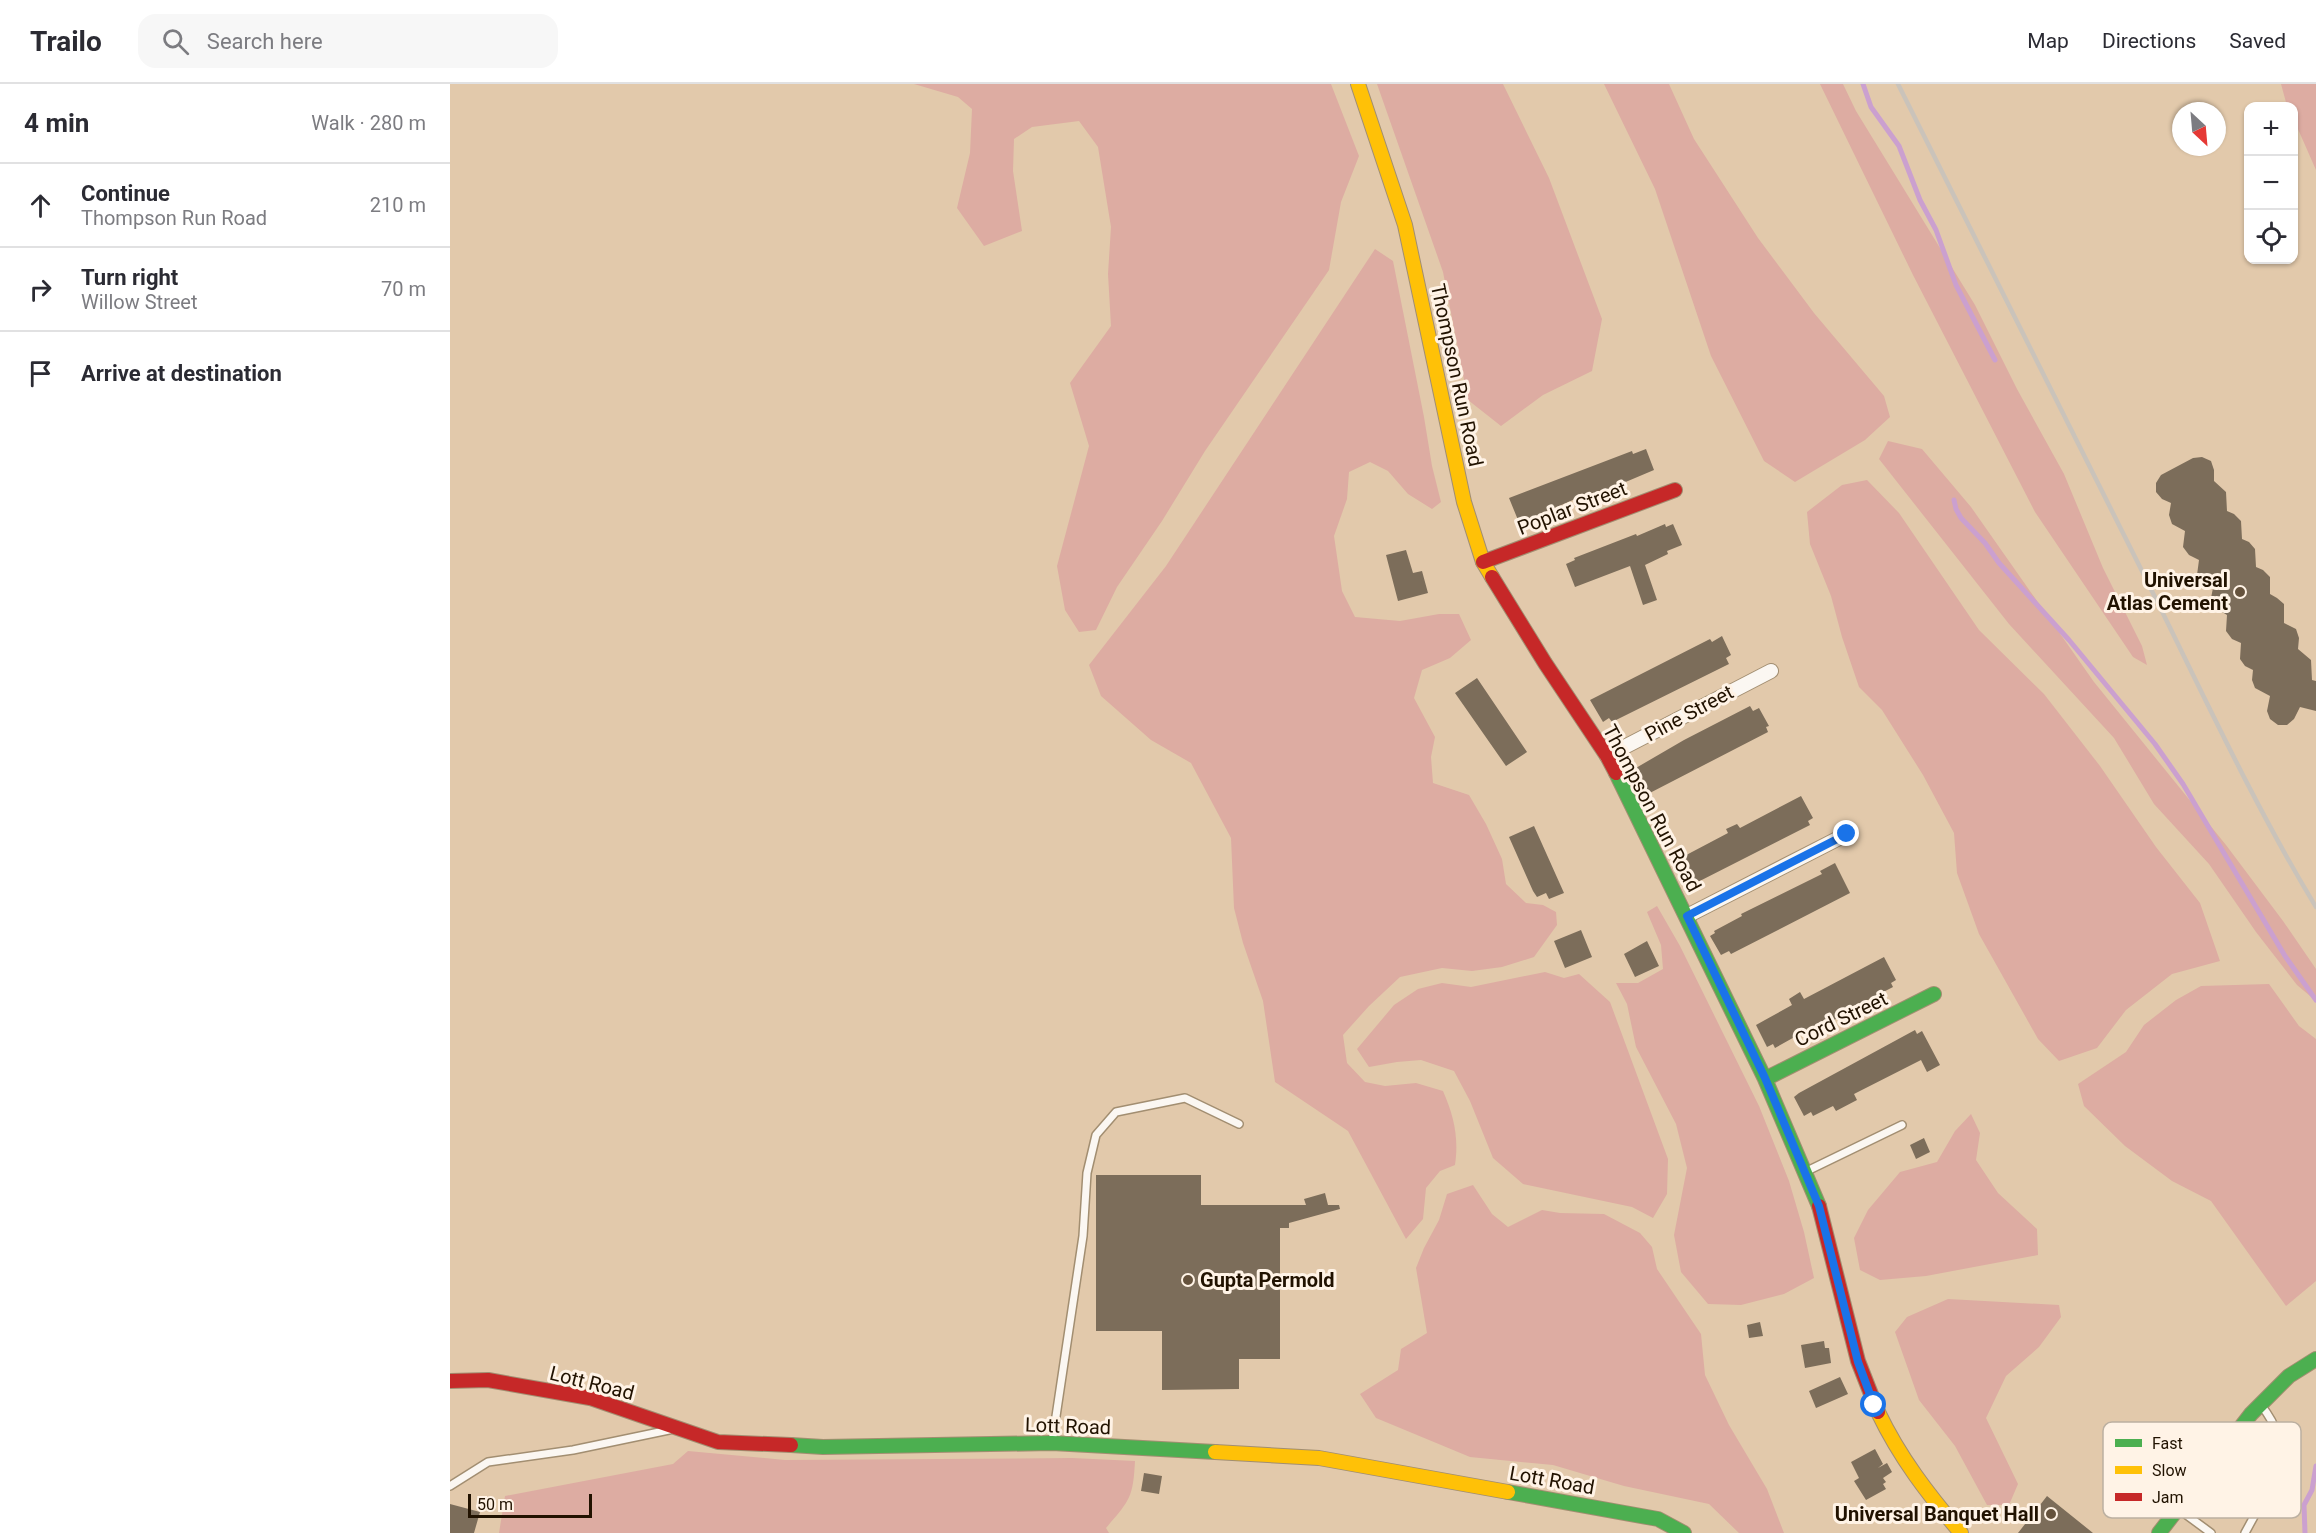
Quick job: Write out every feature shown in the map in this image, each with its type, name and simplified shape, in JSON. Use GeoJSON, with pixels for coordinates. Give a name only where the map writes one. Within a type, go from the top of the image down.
{"type":"FeatureCollection","features":[{"type":"Feature","properties":{"kind":"street","name":"Thompson Run Road"},"geometry":{"type":"LineString","coordinates":[[1358,84],[1405,225],[1464,502],[1483,562],[1545,663],[1607,756],[1687,916],[1765,1078],[1819,1206],[1858,1362],[1874,1405],[1895,1447],[1929,1495],[1961,1533]]}},
{"type":"Feature","properties":{"kind":"street","name":"Poplar Street"},"geometry":{"type":"LineString","coordinates":[[1483,562],[1674,490]]}},
{"type":"Feature","properties":{"kind":"street","name":"Pine Street"},"geometry":{"type":"LineString","coordinates":[[1607,756],[1771,670]]}},
{"type":"Feature","properties":{"kind":"street"},"geometry":{"type":"LineString","coordinates":[[1687,916],[1847,834]]}},
{"type":"Feature","properties":{"kind":"street","name":"Cord Street"},"geometry":{"type":"LineString","coordinates":[[1765,1078],[1934,994]]}},
{"type":"Feature","properties":{"kind":"street"},"geometry":{"type":"LineString","coordinates":[[2246,1422],[2289,1376],[2316,1359]]}},
{"type":"Feature","properties":{"kind":"street","name":"Lott Road"},"geometry":{"type":"LineString","coordinates":[[450,1381],[488,1380],[590,1398],[718,1442],[823,1447],[1052,1443],[1319,1458],[1658,1519],[1684,1533]]}},
{"type":"Feature","properties":{"kind":"street"},"geometry":{"type":"LineString","coordinates":[[2159,1533],[2169,1518]]}},
{"type":"Feature","properties":{"kind":"lane"},"geometry":{"type":"LineString","coordinates":[[1052,1443],[1083,1236],[1087,1173],[1096,1135],[1116,1112],[1185,1098],[1239,1124]]}},
{"type":"Feature","properties":{"kind":"lane"},"geometry":{"type":"LineString","coordinates":[[1805,1172],[1902,1125]]}},
{"type":"Feature","properties":{"kind":"lane"},"geometry":{"type":"LineString","coordinates":[[2261,1404],[2272,1422]]}},
{"type":"Feature","properties":{"kind":"lane"},"geometry":{"type":"LineString","coordinates":[[450,1486],[488,1462],[631,1439],[677,1428]]}},
{"type":"Feature","properties":{"kind":"lane"},"geometry":{"type":"LineString","coordinates":[[2190,1518],[2211,1533]]}},
{"type":"Feature","properties":{"kind":"lane"},"geometry":{"type":"LineString","coordinates":[[2245,1533],[2253,1518]]}},
{"type":"Feature","properties":{"kind":"shaded area"},"geometry":{"type":"Polygon","coordinates":[[[914,84],[1331,84],[1359,156],[1341,202],[1329,270],[1205,451],[1162,521],[1117,587],[1096,630],[1079,632],[1065,610],[1057,566],[1089,446],[1070,383],[1111,326],[1108,274],[1111,227],[1098,147],[1079,121],[1032,127],[1014,139],[1013,171],[1022,231],[984,246],[957,208],[970,153],[972,109],[958,97],[914,84]]]}},
{"type":"Feature","properties":{"kind":"shaded area"},"geometry":{"type":"Polygon","coordinates":[[[1377,84],[1503,84],[1549,178],[1602,319],[1592,371],[1543,395],[1501,426],[1468,400],[1443,272],[1377,84]]]}},
{"type":"Feature","properties":{"kind":"shaded area"},"geometry":{"type":"Polygon","coordinates":[[[1604,84],[1669,84],[1694,139],[1758,238],[1814,313],[1884,396],[1890,417],[1865,440],[1795,482],[1764,461],[1711,356],[1655,189],[1604,84]]]}},
{"type":"Feature","properties":{"kind":"shaded area"},"geometry":{"type":"Polygon","coordinates":[[[1820,84],[1843,84],[1856,111],[1975,305],[2017,389],[2064,474],[2103,568],[2142,646],[2147,665],[2133,657],[2035,512],[1913,275],[1820,84]]]}},
{"type":"Feature","properties":{"kind":"shaded area"},"geometry":{"type":"Polygon","coordinates":[[[2281,84],[2316,84],[2316,170],[2298,129],[2298,102],[2286,102],[2281,84]]]}},
{"type":"Feature","properties":{"kind":"shaded area"},"geometry":{"type":"Polygon","coordinates":[[[1375,249],[1393,261],[1441,502],[1432,509],[1408,494],[1388,471],[1370,462],[1349,472],[1347,499],[1334,536],[1342,591],[1355,617],[1400,621],[1439,614],[1459,614],[1471,640],[1450,658],[1422,670],[1414,698],[1435,737],[1431,757],[1433,783],[1469,795],[1486,824],[1502,859],[1506,884],[1526,903],[1543,905],[1556,912],[1557,925],[1534,957],[1502,967],[1472,971],[1442,968],[1400,977],[1343,1035],[1347,1063],[1365,1082],[1385,1086],[1416,1083],[1443,1091],[1450,1109],[1456,1136],[1455,1165],[1440,1171],[1426,1188],[1423,1219],[1406,1239],[1348,1131],[1275,1082],[1263,1001],[1243,943],[1234,908],[1231,838],[1191,763],[1151,740],[1101,696],[1089,665],[1166,566],[1375,249]]]}},
{"type":"Feature","properties":{"kind":"shaded area"},"geometry":{"type":"Polygon","coordinates":[[[1888,441],[1922,449],[1971,507],[2094,682],[2226,845],[2283,921],[2316,969],[2316,1001],[2297,985],[2256,932],[2209,864],[2154,804],[2114,738],[2009,624],[1879,459],[1888,441]]]}},
{"type":"Feature","properties":{"kind":"shaded area"},"geometry":{"type":"Polygon","coordinates":[[[1867,480],[1899,513],[1979,630],[2044,694],[2100,766],[2156,847],[2200,903],[2220,961],[2172,974],[2126,1010],[2097,1048],[2059,1061],[2038,1039],[1979,934],[1957,873],[1954,833],[1923,775],[1882,710],[1859,687],[1831,596],[1810,544],[1807,512],[1842,485],[1867,480]]]}},
{"type":"Feature","properties":{"kind":"shaded area"},"geometry":{"type":"Polygon","coordinates":[[[1657,906],[1680,946],[1759,1106],[1789,1181],[1814,1278],[1784,1294],[1741,1305],[1708,1304],[1681,1272],[1674,1235],[1687,1168],[1676,1124],[1636,1047],[1627,1004],[1616,983],[1638,983],[1663,969],[1661,945],[1647,912],[1657,906]]]}},
{"type":"Feature","properties":{"kind":"shaded area"},"geometry":{"type":"Polygon","coordinates":[[[1545,972],[1564,978],[1579,974],[1610,1002],[1668,1159],[1667,1194],[1653,1218],[1632,1207],[1523,1184],[1493,1158],[1470,1101],[1454,1071],[1421,1060],[1369,1067],[1357,1049],[1394,1005],[1418,989],[1442,983],[1471,987],[1545,972]]]}},
{"type":"Feature","properties":{"kind":"shaded area"},"geometry":{"type":"Polygon","coordinates":[[[2269,984],[2299,1026],[2316,1039],[2316,1281],[2286,1306],[2211,1201],[2172,1181],[2125,1146],[2084,1106],[2078,1084],[2126,1052],[2144,1025],[2176,1000],[2201,986],[2269,984]]]}},
{"type":"Feature","properties":{"kind":"shaded area"},"geometry":{"type":"Polygon","coordinates":[[[1971,1114],[1980,1133],[1976,1160],[1998,1193],[2037,1229],[2038,1255],[1926,1276],[1880,1280],[1860,1270],[1854,1238],[1868,1210],[1900,1172],[1937,1162],[1955,1131],[1971,1114]]]}},
{"type":"Feature","properties":{"kind":"shaded area"},"geometry":{"type":"Polygon","coordinates":[[[1473,1185],[1492,1214],[1508,1227],[1542,1210],[1560,1213],[1604,1214],[1640,1233],[1652,1247],[1657,1269],[1701,1334],[1705,1375],[1729,1425],[1767,1489],[1784,1533],[1739,1533],[1709,1504],[1624,1486],[1553,1465],[1470,1457],[1376,1418],[1360,1394],[1398,1370],[1401,1349],[1427,1333],[1416,1268],[1439,1220],[1447,1194],[1473,1185]]]}},
{"type":"Feature","properties":{"kind":"shaded area"},"geometry":{"type":"Polygon","coordinates":[[[1948,1299],[2059,1305],[2061,1317],[2039,1347],[2006,1376],[1986,1418],[2018,1484],[2009,1505],[1987,1505],[1955,1446],[1919,1400],[1895,1332],[1907,1317],[1948,1299]]]}},
{"type":"Feature","properties":{"kind":"shaded area"},"geometry":{"type":"Polygon","coordinates":[[[688,1451],[785,1460],[1072,1458],[1135,1461],[1129,1498],[1106,1528],[1109,1533],[499,1533],[505,1496],[673,1464],[688,1451]]]}},
{"type":"Feature","properties":{"kind":"building"},"geometry":{"type":"Polygon","coordinates":[[[1646,449],[1654,470],[1583,500],[1582,496],[1527,520],[1526,517],[1518,520],[1509,498],[1632,451],[1633,454],[1646,449]]]}},
{"type":"Feature","properties":{"kind":"building","name":"Universal Atlas Cement"},"geometry":{"type":"Polygon","coordinates":[[[2202,457],[2211,461],[2214,481],[2226,492],[2227,511],[2241,521],[2242,539],[2249,542],[2255,549],[2256,567],[2270,577],[2270,594],[2284,604],[2284,623],[2296,629],[2299,638],[2298,649],[2311,660],[2312,680],[2316,681],[2316,711],[2300,707],[2294,719],[2287,725],[2278,725],[2270,719],[2267,711],[2270,696],[2255,688],[2252,680],[2253,670],[2245,666],[2240,659],[2241,643],[2232,639],[2226,631],[2227,615],[2214,607],[2211,598],[2213,588],[2202,582],[2197,575],[2199,560],[2189,555],[2183,547],[2185,531],[2172,524],[2169,515],[2171,503],[2162,499],[2156,492],[2156,483],[2161,475],[2193,458],[2202,457]]]}},
{"type":"Feature","properties":{"kind":"building"},"geometry":{"type":"Polygon","coordinates":[[[1665,524],[1666,527],[1673,524],[1682,545],[1667,551],[1668,554],[1645,565],[1657,600],[1643,605],[1630,566],[1575,587],[1566,564],[1575,560],[1574,558],[1665,524]]]}},
{"type":"Feature","properties":{"kind":"building"},"geometry":{"type":"Polygon","coordinates":[[[1406,550],[1413,573],[1422,571],[1428,593],[1398,601],[1386,555],[1406,550]]]}},
{"type":"Feature","properties":{"kind":"building"},"geometry":{"type":"Polygon","coordinates":[[[1722,636],[1731,655],[1726,658],[1729,664],[1612,722],[1609,718],[1603,722],[1590,700],[1710,639],[1712,642],[1722,636]]]}},
{"type":"Feature","properties":{"kind":"building"},"geometry":{"type":"Polygon","coordinates":[[[1477,678],[1527,752],[1506,766],[1455,693],[1477,678]]]}},
{"type":"Feature","properties":{"kind":"building"},"geometry":{"type":"Polygon","coordinates":[[[1750,706],[1753,711],[1759,708],[1769,726],[1766,727],[1768,732],[1642,797],[1629,772],[1750,706]]]}},
{"type":"Feature","properties":{"kind":"building"},"geometry":{"type":"Polygon","coordinates":[[[1801,796],[1813,818],[1808,821],[1810,825],[1686,888],[1673,862],[1728,833],[1726,829],[1737,824],[1740,828],[1801,796]]]}},
{"type":"Feature","properties":{"kind":"building"},"geometry":{"type":"Polygon","coordinates":[[[1534,826],[1564,893],[1549,899],[1546,893],[1537,897],[1533,891],[1509,837],[1534,826]]]}},
{"type":"Feature","properties":{"kind":"building"},"geometry":{"type":"Polygon","coordinates":[[[1835,863],[1850,893],[1731,954],[1729,951],[1721,955],[1710,936],[1715,933],[1714,931],[1742,916],[1741,914],[1822,874],[1820,871],[1835,863]]]}},
{"type":"Feature","properties":{"kind":"building"},"geometry":{"type":"Polygon","coordinates":[[[1581,930],[1592,957],[1565,968],[1554,941],[1581,930]]]}},
{"type":"Feature","properties":{"kind":"building"},"geometry":{"type":"Polygon","coordinates":[[[1647,941],[1659,966],[1635,977],[1624,954],[1647,941]]]}},
{"type":"Feature","properties":{"kind":"building"},"geometry":{"type":"Polygon","coordinates":[[[1884,957],[1896,980],[1891,983],[1893,987],[1826,1024],[1825,1020],[1775,1048],[1773,1044],[1767,1047],[1756,1025],[1792,1005],[1789,999],[1800,992],[1804,999],[1884,957]]]}},
{"type":"Feature","properties":{"kind":"building"},"geometry":{"type":"Polygon","coordinates":[[[1915,1030],[1917,1034],[1922,1031],[1940,1065],[1927,1072],[1921,1060],[1854,1094],[1857,1100],[1836,1111],[1833,1106],[1813,1116],[1811,1112],[1804,1116],[1794,1097],[1799,1093],[1915,1030]]]}},
{"type":"Feature","properties":{"kind":"building"},"geometry":{"type":"Polygon","coordinates":[[[1924,1138],[1930,1152],[1916,1159],[1910,1145],[1924,1138]]]}},
{"type":"Feature","properties":{"kind":"building","name":"Gupta Permold"},"geometry":{"type":"Polygon","coordinates":[[[1096,1175],[1201,1175],[1201,1205],[1306,1205],[1304,1199],[1325,1193],[1328,1205],[1339,1205],[1340,1209],[1289,1223],[1289,1228],[1280,1228],[1280,1359],[1239,1359],[1239,1389],[1162,1390],[1162,1331],[1096,1331],[1096,1175]]]}},
{"type":"Feature","properties":{"kind":"building"},"geometry":{"type":"Polygon","coordinates":[[[1760,1322],[1763,1336],[1749,1338],[1747,1325],[1760,1322]]]}},
{"type":"Feature","properties":{"kind":"building"},"geometry":{"type":"Polygon","coordinates":[[[1824,1341],[1825,1348],[1829,1348],[1831,1363],[1805,1368],[1801,1345],[1824,1341]]]}},
{"type":"Feature","properties":{"kind":"building"},"geometry":{"type":"Polygon","coordinates":[[[1840,1377],[1848,1394],[1816,1408],[1809,1391],[1840,1377]]]}},
{"type":"Feature","properties":{"kind":"building"},"geometry":{"type":"Polygon","coordinates":[[[1875,1449],[1883,1464],[1878,1468],[1887,1463],[1892,1472],[1883,1478],[1886,1482],[1883,1484],[1886,1489],[1866,1500],[1854,1481],[1859,1478],[1851,1462],[1875,1449]]]}},
{"type":"Feature","properties":{"kind":"building"},"geometry":{"type":"Polygon","coordinates":[[[1144,1473],[1162,1476],[1159,1494],[1141,1491],[1144,1473]]]}},
{"type":"Feature","properties":{"kind":"building","name":"Universal Banquet Hall"},"geometry":{"type":"Polygon","coordinates":[[[2047,1496],[2093,1533],[2018,1533],[2047,1496]]]}},
{"type":"Feature","properties":{"kind":"building"},"geometry":{"type":"Polygon","coordinates":[[[450,1504],[480,1512],[474,1533],[450,1533],[450,1504]]]}},
{"type":"Feature","properties":{"kind":"waterway"},"geometry":{"type":"LineString","coordinates":[[1863,84],[1871,107],[1899,146],[1920,200],[1936,230],[1956,285],[1995,360]]}},
{"type":"Feature","properties":{"kind":"waterway"},"geometry":{"type":"LineString","coordinates":[[1954,500],[1961,518],[2069,640],[2155,744],[2183,784],[2285,956],[2316,1000]]}},
{"type":"Feature","properties":{"kind":"waterway"},"geometry":{"type":"LineString","coordinates":[[2305,1533],[2304,1505],[2312,1490],[2316,1466]]}},
{"type":"Feature","properties":{"kind":"railway"},"geometry":{"type":"LineString","coordinates":[[1898,84],[2226,742],[2269,825],[2316,907]]}},
{"type":"Feature","properties":{"kind":"traffic: fast"},"geometry":{"type":"LineString","coordinates":[[1616,773],[1765,1079],[1819,1206]]}},
{"type":"Feature","properties":{"kind":"traffic: fast"},"geometry":{"type":"LineString","coordinates":[[1765,1079],[1934,994]]}},
{"type":"Feature","properties":{"kind":"traffic: fast"},"geometry":{"type":"LineString","coordinates":[[2245,1422],[2289,1376],[2316,1359]]}},
{"type":"Feature","properties":{"kind":"traffic: fast"},"geometry":{"type":"LineString","coordinates":[[791,1445],[823,1447],[1052,1443],[1215,1452]]}},
{"type":"Feature","properties":{"kind":"traffic: fast"},"geometry":{"type":"LineString","coordinates":[[1508,1492],[1658,1519],[1684,1533]]}},
{"type":"Feature","properties":{"kind":"traffic: fast"},"geometry":{"type":"LineString","coordinates":[[2159,1533],[2171,1518]]}},
{"type":"Feature","properties":{"kind":"traffic: slow"},"geometry":{"type":"LineString","coordinates":[[1358,84],[1405,225],[1464,502],[1483,562],[1492,577]]}},
{"type":"Feature","properties":{"kind":"traffic: slow"},"geometry":{"type":"LineString","coordinates":[[1878,1412],[1915,1475],[1961,1533]]}},
{"type":"Feature","properties":{"kind":"traffic: slow"},"geometry":{"type":"LineString","coordinates":[[1215,1452],[1319,1458],[1508,1492]]}},
{"type":"Feature","properties":{"kind":"traffic: jam"},"geometry":{"type":"LineString","coordinates":[[1483,562],[1675,490]]}},
{"type":"Feature","properties":{"kind":"traffic: jam"},"geometry":{"type":"LineString","coordinates":[[1492,577],[1616,773]]}},
{"type":"Feature","properties":{"kind":"traffic: jam"},"geometry":{"type":"LineString","coordinates":[[1819,1206],[1858,1361],[1878,1412]]}},
{"type":"Feature","properties":{"kind":"traffic: jam"},"geometry":{"type":"LineString","coordinates":[[450,1381],[488,1380],[590,1398],[718,1442],[791,1445]]}},
{"type":"Feature","properties":{"kind":"place","name":"Universal Atlas Cement"},"geometry":{"type":"Point","coordinates":[2240,592]}},
{"type":"Feature","properties":{"kind":"place","name":"Gupta Permold"},"geometry":{"type":"Point","coordinates":[1188,1280]}},
{"type":"Feature","properties":{"kind":"place","name":"Universal Banquet Hall"},"geometry":{"type":"Point","coordinates":[2051,1514]}},
{"type":"Feature","properties":{"kind":"route"},"geometry":{"type":"LineString","coordinates":[[1847,834],[1687,916],[1765,1078],[1819,1206],[1858,1362],[1874,1405]]}}]}
